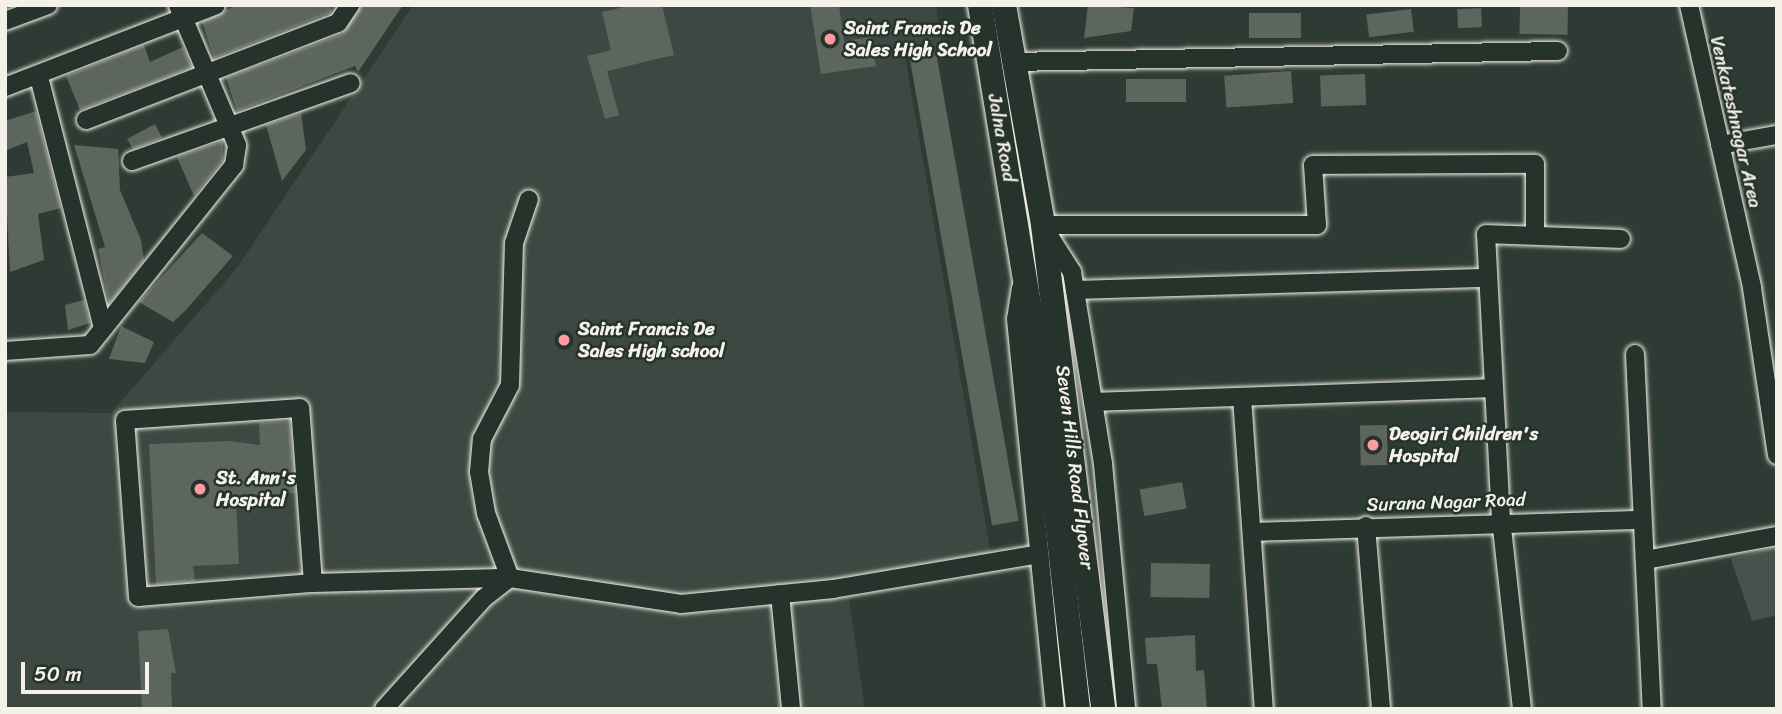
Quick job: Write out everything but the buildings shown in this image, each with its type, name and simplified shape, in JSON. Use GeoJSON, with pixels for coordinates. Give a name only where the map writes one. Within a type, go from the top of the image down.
{"type":"FeatureCollection","features":[{"type":"Feature","properties":{"kind":"highway","name":"Jalna Road"},"geometry":{"type":"LineString","coordinates":[[980,5],[1024,271]]}},
{"type":"Feature","properties":{"kind":"highway","name":"Jalna Road"},"geometry":{"type":"LineString","coordinates":[[1004,5],[1043,225]]}},
{"type":"Feature","properties":{"kind":"highway","name":"Seven Hills Road Flyover"},"geometry":{"type":"LineString","coordinates":[[1043,225],[1103,709]]}},
{"type":"Feature","properties":{"kind":"highway","name":"Seven Hills Road Flyover"},"geometry":{"type":"LineString","coordinates":[[1024,271],[1078,709]]}},
{"type":"Feature","properties":{"kind":"street"},"geometry":{"type":"LineString","coordinates":[[5,21],[48,5]]}},
{"type":"Feature","properties":{"kind":"street"},"geometry":{"type":"LineString","coordinates":[[5,87],[39,77],[181,12],[215,5]]}},
{"type":"Feature","properties":{"kind":"street"},"geometry":{"type":"LineString","coordinates":[[86,120],[338,23],[350,5]]}},
{"type":"Feature","properties":{"kind":"street","name":"Venkateshnagar Area"},"geometry":{"type":"LineString","coordinates":[[1689,5],[1752,288],[1777,455]]}},
{"type":"Feature","properties":{"kind":"street"},"geometry":{"type":"LineString","coordinates":[[6,347],[90,345],[234,164],[237,145],[181,12]]}},
{"type":"Feature","properties":{"kind":"street"},"geometry":{"type":"LineString","coordinates":[[1013,62],[1558,51]]}},
{"type":"Feature","properties":{"kind":"street"},"geometry":{"type":"LineString","coordinates":[[39,77],[103,328]]}},
{"type":"Feature","properties":{"kind":"street"},"geometry":{"type":"LineString","coordinates":[[132,161],[351,83]]}},
{"type":"Feature","properties":{"kind":"street"},"geometry":{"type":"LineString","coordinates":[[1720,145],[1777,135]]}},
{"type":"Feature","properties":{"kind":"street"},"geometry":{"type":"LineString","coordinates":[[1043,225],[1317,225],[1313,165],[1535,164],[1535,235]]}},
{"type":"Feature","properties":{"kind":"street"},"geometry":{"type":"LineString","coordinates":[[510,578],[486,513],[479,472],[482,439],[510,385],[514,243],[529,199]]}},
{"type":"Feature","properties":{"kind":"street"},"geometry":{"type":"LineString","coordinates":[[1043,225],[1072,272],[1093,402],[1126,709]]}},
{"type":"Feature","properties":{"kind":"street"},"geometry":{"type":"LineString","coordinates":[[1522,709],[1501,520],[1486,234],[1621,239]]}},
{"type":"Feature","properties":{"kind":"street"},"geometry":{"type":"LineString","coordinates":[[1024,271],[1016,318],[1055,709]]}},
{"type":"Feature","properties":{"kind":"street"},"geometry":{"type":"LineString","coordinates":[[1075,290],[1488,278]]}},
{"type":"Feature","properties":{"kind":"street"},"geometry":{"type":"LineString","coordinates":[[1635,354],[1652,709]]}},
{"type":"Feature","properties":{"kind":"street"},"geometry":{"type":"LineString","coordinates":[[1093,402],[1494,388]]}},
{"type":"Feature","properties":{"kind":"street"},"geometry":{"type":"LineString","coordinates":[[1242,397],[1264,709]]}},
{"type":"Feature","properties":{"kind":"street"},"geometry":{"type":"LineString","coordinates":[[313,583],[300,408],[125,420],[138,597],[313,583],[510,578],[681,604],[780,594],[1040,554]]}},
{"type":"Feature","properties":{"kind":"street","name":"Surana Nagar Road"},"geometry":{"type":"LineString","coordinates":[[1252,532],[1501,520],[1643,520]]}},
{"type":"Feature","properties":{"kind":"street"},"geometry":{"type":"LineString","coordinates":[[1366,526],[1381,709]]}},
{"type":"Feature","properties":{"kind":"street"},"geometry":{"type":"LineString","coordinates":[[1644,560],[1777,536]]}},
{"type":"Feature","properties":{"kind":"street"},"geometry":{"type":"LineString","coordinates":[[384,709],[484,598],[510,578]]}},
{"type":"Feature","properties":{"kind":"street"},"geometry":{"type":"LineString","coordinates":[[780,594],[791,709]]}},
{"type":"Feature","properties":{"kind":"shaded area","name":"Saint Francis De Sales High school"},"geometry":{"type":"Polygon","coordinates":[[[413,5],[936,5],[943,51],[905,56],[994,572],[848,592],[865,709],[5,709],[5,412],[111,413],[237,268],[413,5]]]}},
{"type":"Feature","properties":{"kind":"shaded area"},"geometry":{"type":"Polygon","coordinates":[[[1777,546],[1777,615],[1752,621],[1731,559],[1777,546]]]}},
{"type":"Feature","properties":{"kind":"place","name":"Saint Francis De Sales High School"},"geometry":{"type":"Point","coordinates":[830,39]}},
{"type":"Feature","properties":{"kind":"place","name":"Saint Francis De Sales High school"},"geometry":{"type":"Point","coordinates":[564,340]}},
{"type":"Feature","properties":{"kind":"place","name":"Deogiri Children's Hospital"},"geometry":{"type":"Point","coordinates":[1373,445]}},
{"type":"Feature","properties":{"kind":"place","name":"St. Ann's Hospital"},"geometry":{"type":"Point","coordinates":[200,489]}}]}
